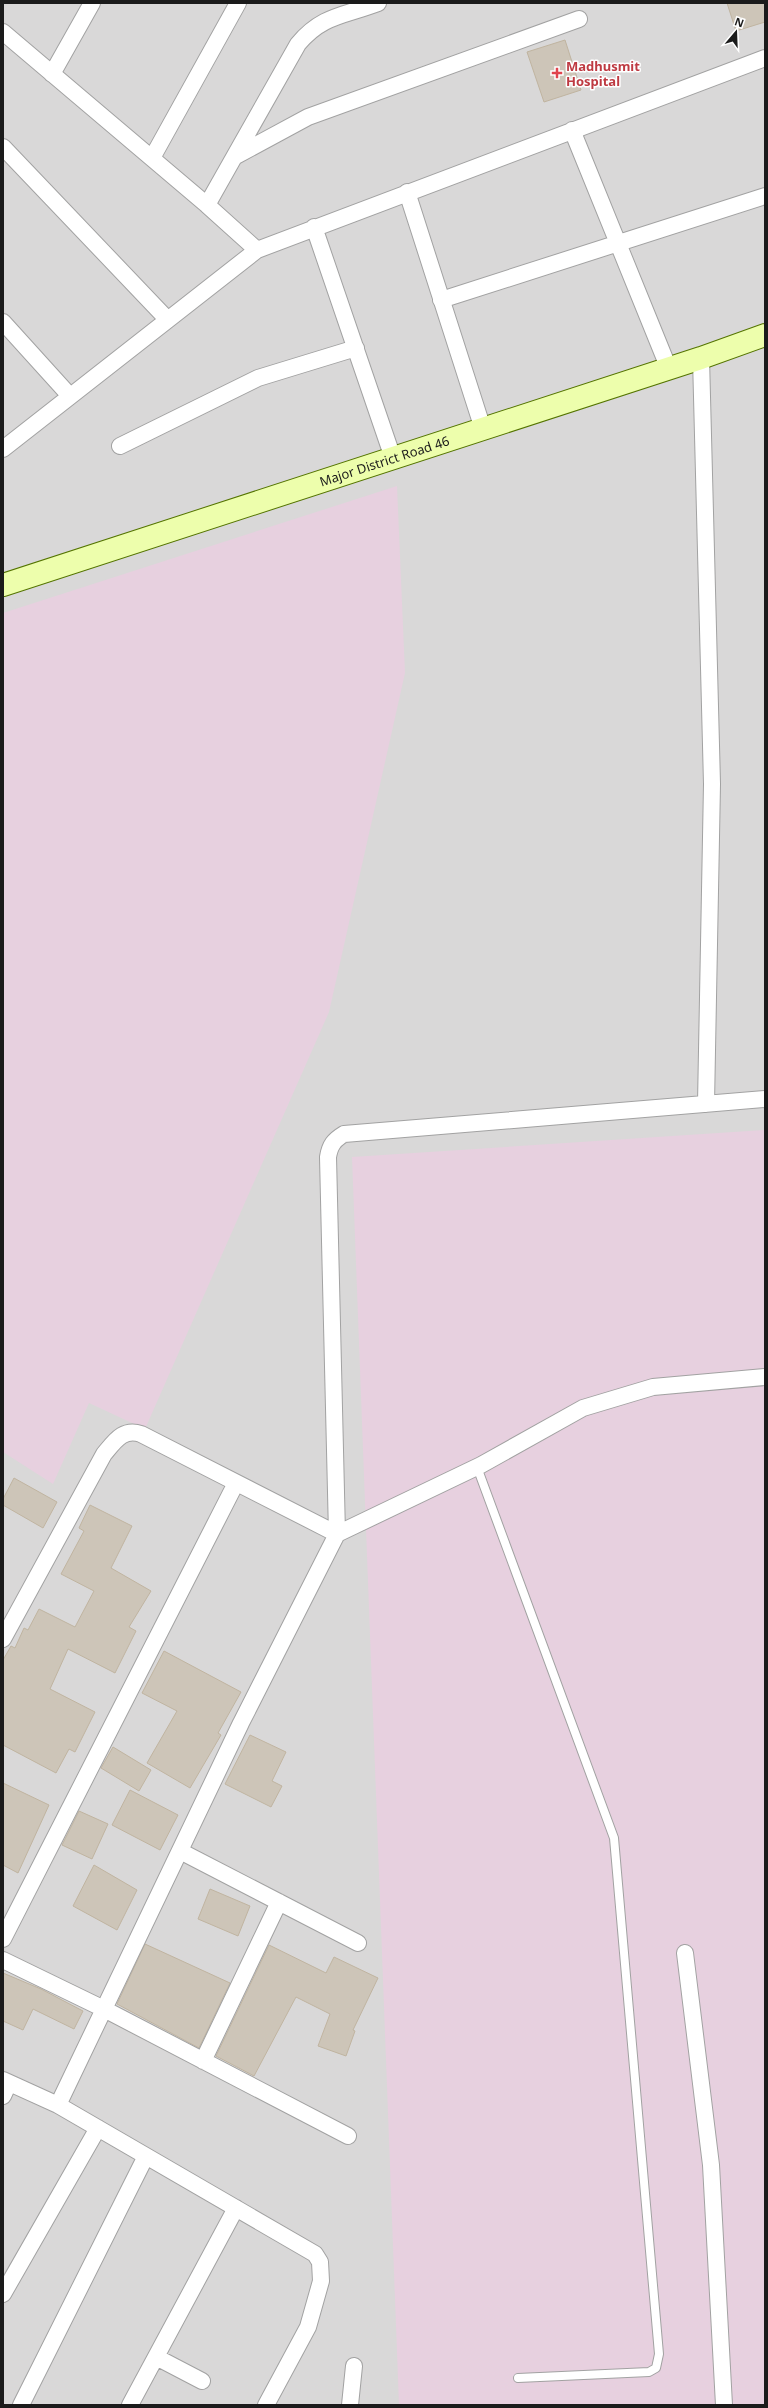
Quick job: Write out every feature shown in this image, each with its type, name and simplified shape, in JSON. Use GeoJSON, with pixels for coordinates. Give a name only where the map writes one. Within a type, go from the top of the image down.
{"type":"FeatureCollection","features":[{"type":"Feature","properties":{"kind":"main road","name":"Major District Road 46"},"geometry":{"type":"LineString","coordinates":[[3,585],[669,369],[765,335]]}},
{"type":"Feature","properties":{"kind":"street"},"geometry":{"type":"LineString","coordinates":[[52,74],[92,3]]}},
{"type":"Feature","properties":{"kind":"street"},"geometry":{"type":"LineString","coordinates":[[152,158],[238,3]]}},
{"type":"Feature","properties":{"kind":"street"},"geometry":{"type":"LineString","coordinates":[[207,205],[298,44],[311,29],[330,19],[378,3]]}},
{"type":"Feature","properties":{"kind":"street"},"geometry":{"type":"LineString","coordinates":[[234,157],[308,117],[579,18]]}},
{"type":"Feature","properties":{"kind":"street"},"geometry":{"type":"LineString","coordinates":[[3,32],[207,205],[257,250]]}},
{"type":"Feature","properties":{"kind":"street"},"geometry":{"type":"LineString","coordinates":[[3,449],[257,250],[314,227],[765,58]]}},
{"type":"Feature","properties":{"kind":"street"},"geometry":{"type":"LineString","coordinates":[[572,130],[669,369]]}},
{"type":"Feature","properties":{"kind":"street"},"geometry":{"type":"LineString","coordinates":[[3,147],[167,320]]}},
{"type":"Feature","properties":{"kind":"street"},"geometry":{"type":"LineString","coordinates":[[408,192],[483,429]]}},
{"type":"Feature","properties":{"kind":"street"},"geometry":{"type":"LineString","coordinates":[[442,300],[765,196]]}},
{"type":"Feature","properties":{"kind":"street"},"geometry":{"type":"LineString","coordinates":[[314,227],[394,458]]}},
{"type":"Feature","properties":{"kind":"street"},"geometry":{"type":"LineString","coordinates":[[3,322],[70,396]]}},
{"type":"Feature","properties":{"kind":"street"},"geometry":{"type":"LineString","coordinates":[[120,446],[258,378],[356,348]]}},
{"type":"Feature","properties":{"kind":"street"},"geometry":{"type":"LineString","coordinates":[[701,358],[712,784],[706,1104]]}},
{"type":"Feature","properties":{"kind":"street"},"geometry":{"type":"LineString","coordinates":[[58,2105],[241,1722],[337,1534],[328,1157],[329,1148],[335,1139],[344,1134],[765,1099]]}},
{"type":"Feature","properties":{"kind":"street"},"geometry":{"type":"LineString","coordinates":[[337,1534],[477,1467],[583,1408],[653,1387],[765,1377]]}},
{"type":"Feature","properties":{"kind":"street"},"geometry":{"type":"LineString","coordinates":[[3,1639],[104,1454],[116,1439],[124,1433],[132,1431],[141,1434],[337,1534]]}},
{"type":"Feature","properties":{"kind":"street"},"geometry":{"type":"LineString","coordinates":[[3,1939],[236,1483]]}},
{"type":"Feature","properties":{"kind":"street"},"geometry":{"type":"LineString","coordinates":[[180,1851],[358,1943]]}},
{"type":"Feature","properties":{"kind":"street"},"geometry":{"type":"LineString","coordinates":[[203,2061],[279,1902]]}},
{"type":"Feature","properties":{"kind":"street"},"geometry":{"type":"LineString","coordinates":[[685,1953],[710,2164],[724,2405]]}},
{"type":"Feature","properties":{"kind":"street"},"geometry":{"type":"LineString","coordinates":[[3,1960],[104,2009],[348,2136]]}},
{"type":"Feature","properties":{"kind":"street"},"geometry":{"type":"LineString","coordinates":[[5,2086],[58,2105],[315,2254],[320,2262],[322,2281],[308,2327],[266,2405]]}},
{"type":"Feature","properties":{"kind":"street"},"geometry":{"type":"LineString","coordinates":[[3,2294],[98,2128]]}},
{"type":"Feature","properties":{"kind":"street"},"geometry":{"type":"LineString","coordinates":[[21,2405],[146,2156]]}},
{"type":"Feature","properties":{"kind":"street"},"geometry":{"type":"LineString","coordinates":[[130,2405],[236,2208]]}},
{"type":"Feature","properties":{"kind":"street"},"geometry":{"type":"LineString","coordinates":[[156,2357],[202,2381]]}},
{"type":"Feature","properties":{"kind":"street"},"geometry":{"type":"LineString","coordinates":[[350,2405],[354,2366]]}},
{"type":"Feature","properties":{"kind":"lane"},"geometry":{"type":"LineString","coordinates":[[477,1467],[614,1838],[659,2354],[656,2368],[649,2372],[518,2378]]}},
{"type":"Feature","properties":{"kind":"shaded area"},"geometry":{"type":"Polygon","coordinates":[[[3,3],[765,3],[765,2405],[3,2405],[3,3]]]}},
{"type":"Feature","properties":{"kind":"shaded area"},"geometry":{"type":"Polygon","coordinates":[[[397,486],[405,673],[329,1012],[145,1429],[89,1403],[53,1484],[3,1452],[3,613],[397,486]]]}},
{"type":"Feature","properties":{"kind":"shaded area"},"geometry":{"type":"Polygon","coordinates":[[[765,1130],[765,2405],[399,2405],[352,1157],[765,1130]]]}},
{"type":"Feature","properties":{"kind":"building"},"geometry":{"type":"Polygon","coordinates":[[[727,3],[765,3],[765,22],[736,31],[727,3]]]}},
{"type":"Feature","properties":{"kind":"building"},"geometry":{"type":"Polygon","coordinates":[[[565,40],[581,90],[544,102],[527,52],[565,40]]]}},
{"type":"Feature","properties":{"kind":"building"},"geometry":{"type":"Polygon","coordinates":[[[14,1478],[57,1502],[43,1528],[3,1505],[3,1499],[14,1478]]]}},
{"type":"Feature","properties":{"kind":"building"},"geometry":{"type":"Polygon","coordinates":[[[90,1505],[132,1526],[111,1568],[151,1591],[129,1627],[136,1631],[115,1673],[68,1649],[50,1689],[95,1712],[75,1752],[69,1749],[56,1773],[3,1745],[3,1660],[11,1646],[15,1648],[24,1628],[28,1630],[39,1609],[75,1627],[94,1591],[61,1574],[84,1531],[79,1528],[90,1505]]]}},
{"type":"Feature","properties":{"kind":"building"},"geometry":{"type":"Polygon","coordinates":[[[164,1651],[241,1692],[218,1733],[221,1735],[190,1788],[147,1763],[177,1711],[142,1693],[164,1651]]]}},
{"type":"Feature","properties":{"kind":"building"},"geometry":{"type":"Polygon","coordinates":[[[250,1735],[286,1752],[272,1781],[282,1786],[271,1807],[225,1784],[250,1735]]]}},
{"type":"Feature","properties":{"kind":"building"},"geometry":{"type":"Polygon","coordinates":[[[113,1747],[151,1770],[139,1791],[101,1768],[113,1747]]]}},
{"type":"Feature","properties":{"kind":"building"},"geometry":{"type":"Polygon","coordinates":[[[3,1783],[49,1805],[18,1873],[3,1865],[3,1783]]]}},
{"type":"Feature","properties":{"kind":"building"},"geometry":{"type":"Polygon","coordinates":[[[130,1790],[178,1815],[160,1850],[112,1825],[130,1790]]]}},
{"type":"Feature","properties":{"kind":"building"},"geometry":{"type":"Polygon","coordinates":[[[79,1811],[108,1824],[92,1859],[62,1845],[79,1811]]]}},
{"type":"Feature","properties":{"kind":"building"},"geometry":{"type":"Polygon","coordinates":[[[94,1865],[137,1890],[117,1930],[73,1906],[94,1865]]]}},
{"type":"Feature","properties":{"kind":"building"},"geometry":{"type":"Polygon","coordinates":[[[210,1889],[250,1906],[238,1936],[198,1919],[210,1889]]]}},
{"type":"Feature","properties":{"kind":"building"},"geometry":{"type":"Polygon","coordinates":[[[145,1944],[230,1983],[199,2048],[117,2004],[145,1944]]]}},
{"type":"Feature","properties":{"kind":"building"},"geometry":{"type":"Polygon","coordinates":[[[269,1945],[326,1973],[334,1957],[378,1978],[353,2030],[355,2031],[346,2056],[318,2046],[330,2014],[296,1997],[254,2076],[216,2056],[269,1945]]]}},
{"type":"Feature","properties":{"kind":"building"},"geometry":{"type":"Polygon","coordinates":[[[3,1973],[41,1989],[83,2011],[74,2029],[33,2009],[23,2030],[3,2021],[3,1973]]]}},
{"type":"Feature","properties":{"kind":"place","name":"Madhusmit Hospital"},"geometry":{"type":"Point","coordinates":[557,73]}}]}
